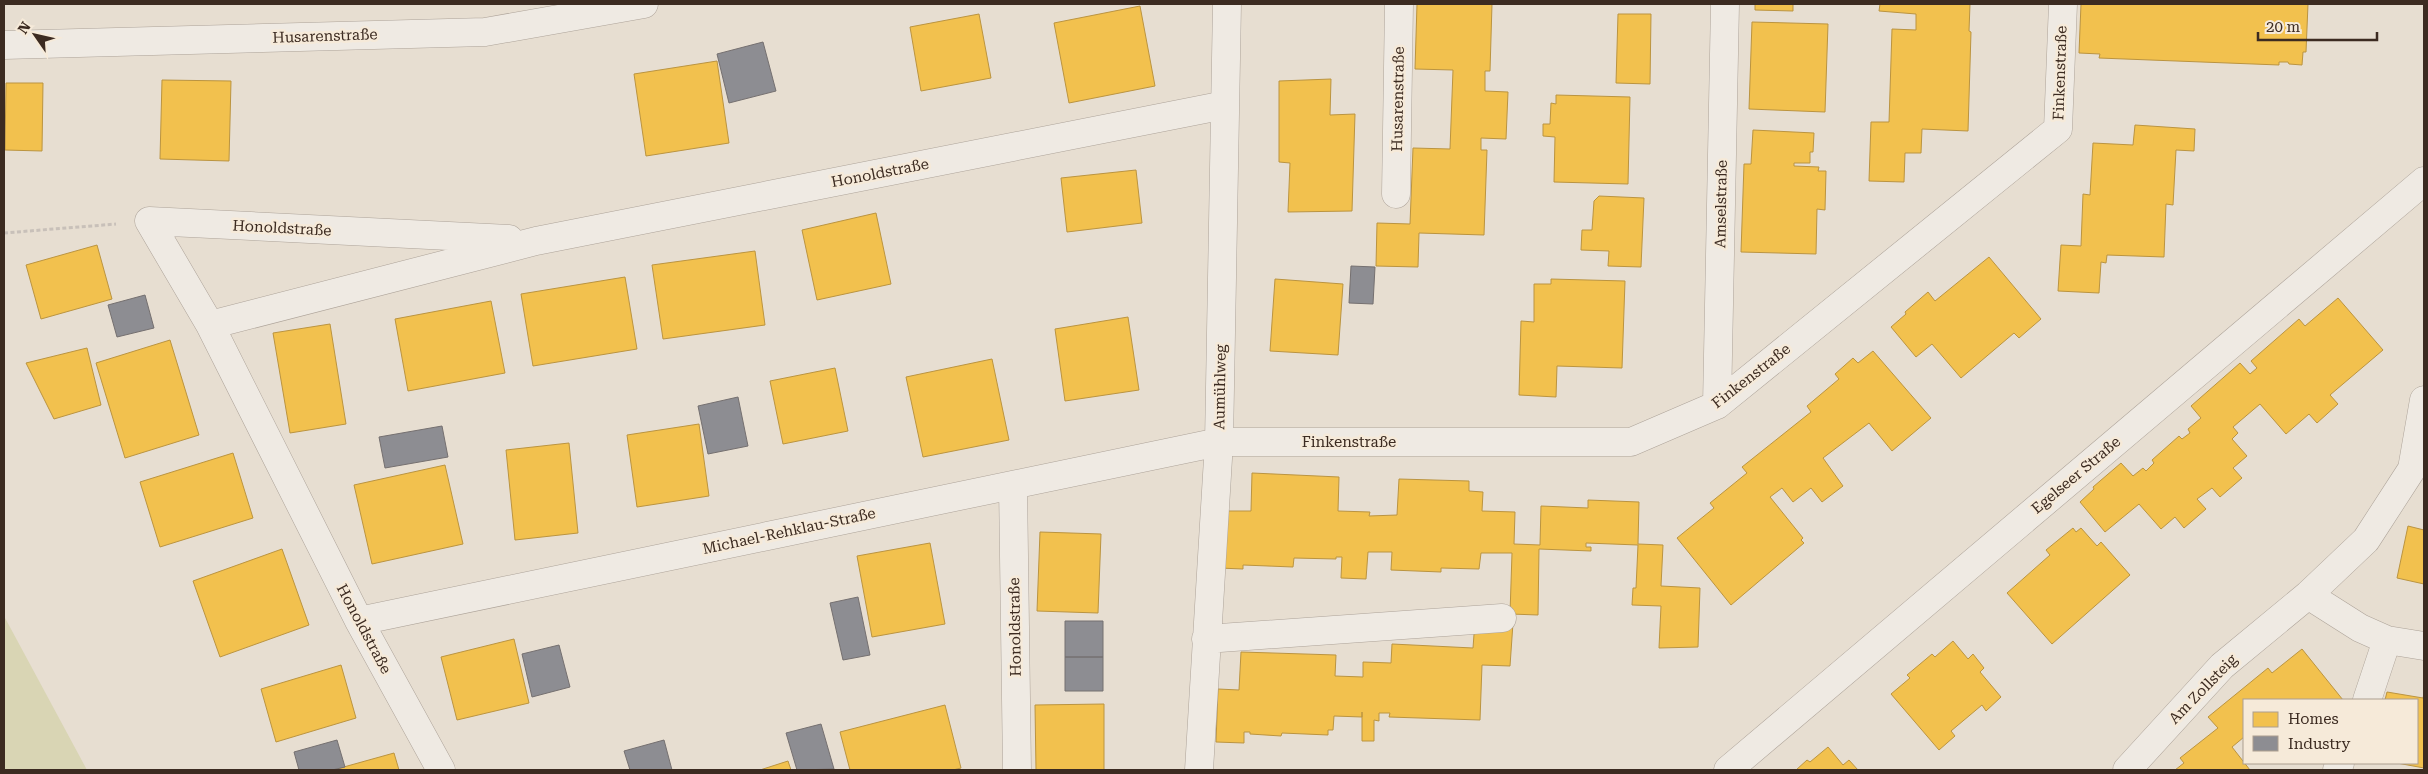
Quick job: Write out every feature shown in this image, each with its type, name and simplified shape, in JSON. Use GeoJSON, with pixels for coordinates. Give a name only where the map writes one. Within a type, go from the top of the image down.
{"type":"FeatureCollection","features":[{"type":"Feature","properties":{"kind":"street","name":"Husarenstraße"},"geometry":{"type":"LineString","coordinates":[[4,45],[485,32],[644,4]]}},
{"type":"Feature","properties":{"kind":"street","name":"Aumühlweg"},"geometry":{"type":"LineString","coordinates":[[1199,770],[1219,442],[1227,4]]}},
{"type":"Feature","properties":{"kind":"street","name":"Husarenstraße"},"geometry":{"type":"LineString","coordinates":[[1396,194],[1399,4]]}},
{"type":"Feature","properties":{"kind":"street","name":"Amselstraße"},"geometry":{"type":"LineString","coordinates":[[1717,405],[1725,4]]}},
{"type":"Feature","properties":{"kind":"street","name":"Finkenstraße"},"geometry":{"type":"LineString","coordinates":[[1219,442],[1631,442],[1717,405],[2058,129],[2063,4]]}},
{"type":"Feature","properties":{"kind":"street","name":"Honoldstraße"},"geometry":{"type":"LineString","coordinates":[[210,325],[536,241],[1225,105]]}},
{"type":"Feature","properties":{"kind":"street","name":"Egelseer Straße"},"geometry":{"type":"LineString","coordinates":[[1728,770],[2424,181]]}},
{"type":"Feature","properties":{"kind":"street","name":"Honoldstraße"},"geometry":{"type":"LineString","coordinates":[[149,221],[536,241]]}},
{"type":"Feature","properties":{"kind":"street","name":"Honoldstraße"},"geometry":{"type":"LineString","coordinates":[[149,221],[210,325],[359,621],[441,770]]}},
{"type":"Feature","properties":{"kind":"street","name":"Am Zollsteig"},"geometry":{"type":"LineString","coordinates":[[2127,770],[2222,666],[2308,595],[2366,540],[2412,469],[2424,400]]}},
{"type":"Feature","properties":{"kind":"street","name":"Michael-Rehklau-Straße"},"geometry":{"type":"LineString","coordinates":[[359,621],[1219,442]]}},
{"type":"Feature","properties":{"kind":"street","name":"Honoldstraße"},"geometry":{"type":"LineString","coordinates":[[1013,485],[1017,770]]}},
{"type":"Feature","properties":{"kind":"street"},"geometry":{"type":"LineString","coordinates":[[2308,595],[2360,628],[2387,640],[2424,646]]}},
{"type":"Feature","properties":{"kind":"street"},"geometry":{"type":"LineString","coordinates":[[1206,638],[1502,618]]}},
{"type":"Feature","properties":{"kind":"street"},"geometry":{"type":"LineString","coordinates":[[2366,699],[2387,640]]}},
{"type":"Feature","properties":{"kind":"path"},"geometry":{"type":"LineString","coordinates":[[4,232],[149,221]]}},
{"type":"Feature","properties":{"kind":"shaded area"},"geometry":{"type":"Polygon","coordinates":[[[4,616],[87,770],[4,770],[4,616]]]}},
{"type":"Feature","properties":{"kind":"building: Homes"},"geometry":{"type":"Polygon","coordinates":[[[1417,4],[1492,4],[1490,71],[1485,71],[1485,91],[1508,92],[1506,139],[1481,138],[1481,150],[1487,150],[1484,235],[1419,233],[1418,267],[1376,266],[1377,223],[1410,224],[1413,148],[1450,149],[1453,70],[1415,69],[1417,4]]]}},
{"type":"Feature","properties":{"kind":"building: Homes"},"geometry":{"type":"Polygon","coordinates":[[[1755,4],[1793,4],[1793,11],[1755,10],[1755,4]]]}},
{"type":"Feature","properties":{"kind":"building: Homes"},"geometry":{"type":"Polygon","coordinates":[[[1880,4],[1970,4],[1968,131],[1922,129],[1921,153],[1905,153],[1904,182],[1869,181],[1871,122],[1889,122],[1892,29],[1916,30],[1916,14],[1879,11],[1880,4]]]}},
{"type":"Feature","properties":{"kind":"building: Homes"},"geometry":{"type":"Polygon","coordinates":[[[2081,4],[2308,4],[2306,52],[2303,52],[2302,65],[2289,64],[2288,62],[2279,62],[2279,65],[2099,58],[2100,54],[2079,53],[2081,4]]]}},
{"type":"Feature","properties":{"kind":"building: Homes"},"geometry":{"type":"Polygon","coordinates":[[[1140,6],[1155,86],[1069,103],[1054,23],[1140,6]]]}},
{"type":"Feature","properties":{"kind":"building: Homes"},"geometry":{"type":"Polygon","coordinates":[[[979,14],[991,78],[921,91],[910,27],[979,14]]]}},
{"type":"Feature","properties":{"kind":"building: Homes"},"geometry":{"type":"Polygon","coordinates":[[[1618,14],[1651,14],[1650,84],[1616,83],[1618,14]]]}},
{"type":"Feature","properties":{"kind":"building: Homes"},"geometry":{"type":"Polygon","coordinates":[[[1752,22],[1828,24],[1825,112],[1749,109],[1752,22]]]}},
{"type":"Feature","properties":{"kind":"building: Homes"},"geometry":{"type":"Polygon","coordinates":[[[717,61],[729,143],[646,156],[634,74],[717,61]]]}},
{"type":"Feature","properties":{"kind":"building: Homes"},"geometry":{"type":"Polygon","coordinates":[[[1331,79],[1330,115],[1355,114],[1352,211],[1288,212],[1290,163],[1279,162],[1279,81],[1331,79]]]}},
{"type":"Feature","properties":{"kind":"building: Homes"},"geometry":{"type":"Polygon","coordinates":[[[162,80],[231,81],[229,161],[160,159],[162,80]]]}},
{"type":"Feature","properties":{"kind":"building: Homes"},"geometry":{"type":"Polygon","coordinates":[[[6,83],[43,83],[42,151],[5,150],[6,83]]]}},
{"type":"Feature","properties":{"kind":"building: Homes"},"geometry":{"type":"Polygon","coordinates":[[[1556,95],[1630,97],[1628,184],[1554,182],[1555,137],[1543,136],[1543,124],[1550,124],[1551,103],[1556,104],[1556,95]]]}},
{"type":"Feature","properties":{"kind":"building: Homes"},"geometry":{"type":"Polygon","coordinates":[[[2135,125],[2195,129],[2194,151],[2176,150],[2173,205],[2166,204],[2164,257],[2107,255],[2106,263],[2101,262],[2099,293],[2058,291],[2061,245],[2081,246],[2083,194],[2090,195],[2093,143],[2133,145],[2135,125]]]}},
{"type":"Feature","properties":{"kind":"building: Homes"},"geometry":{"type":"Polygon","coordinates":[[[1753,130],[1814,133],[1813,152],[1810,152],[1810,163],[1794,163],[1794,166],[1819,167],[1818,171],[1826,171],[1825,210],[1817,209],[1816,254],[1741,252],[1744,164],[1751,164],[1753,130]]]}},
{"type":"Feature","properties":{"kind":"building: Homes"},"geometry":{"type":"Polygon","coordinates":[[[1136,170],[1142,223],[1067,232],[1061,178],[1136,170]]]}},
{"type":"Feature","properties":{"kind":"building: Homes"},"geometry":{"type":"Polygon","coordinates":[[[1599,196],[1644,198],[1641,267],[1608,266],[1609,251],[1581,250],[1582,230],[1592,230],[1594,201],[1599,196]]]}},
{"type":"Feature","properties":{"kind":"building: Homes"},"geometry":{"type":"Polygon","coordinates":[[[876,213],[891,284],[817,300],[802,230],[876,213]]]}},
{"type":"Feature","properties":{"kind":"building: Homes"},"geometry":{"type":"Polygon","coordinates":[[[97,245],[112,299],[41,319],[26,265],[97,245]]]}},
{"type":"Feature","properties":{"kind":"building: Homes"},"geometry":{"type":"Polygon","coordinates":[[[755,251],[765,325],[663,339],[652,265],[755,251]]]}},
{"type":"Feature","properties":{"kind":"building: Homes"},"geometry":{"type":"Polygon","coordinates":[[[1989,257],[2041,319],[2019,338],[2014,333],[1961,378],[1932,344],[1916,357],[1891,327],[1928,292],[1935,301],[1989,257]]]}},
{"type":"Feature","properties":{"kind":"building: Homes"},"geometry":{"type":"Polygon","coordinates":[[[625,277],[637,349],[533,366],[521,294],[625,277]]]}},
{"type":"Feature","properties":{"kind":"building: Homes"},"geometry":{"type":"Polygon","coordinates":[[[1275,279],[1343,284],[1338,355],[1270,351],[1275,279]]]}},
{"type":"Feature","properties":{"kind":"building: Homes"},"geometry":{"type":"Polygon","coordinates":[[[1551,279],[1625,281],[1622,368],[1557,366],[1556,397],[1519,395],[1521,321],[1534,322],[1534,284],[1551,284],[1551,279]]]}},
{"type":"Feature","properties":{"kind":"building: Homes"},"geometry":{"type":"Polygon","coordinates":[[[2338,298],[2383,350],[2330,395],[2338,404],[2317,423],[2309,414],[2286,434],[2260,404],[2233,427],[2238,433],[2232,439],[2247,456],[2233,468],[2242,478],[2220,497],[2212,488],[2197,499],[2206,509],[2184,528],[2175,517],[2161,529],[2139,504],[2105,532],[2080,502],[2094,489],[2093,487],[2121,463],[2133,476],[2143,468],[2146,471],[2154,463],[2152,460],[2179,436],[2182,439],[2190,433],[2188,429],[2201,418],[2191,406],[2240,363],[2250,374],[2257,368],[2251,361],[2299,319],[2305,326],[2338,298]]]}},
{"type":"Feature","properties":{"kind":"building: Homes"},"geometry":{"type":"Polygon","coordinates":[[[491,301],[505,373],[408,391],[395,319],[491,301]]]}},
{"type":"Feature","properties":{"kind":"building: Homes"},"geometry":{"type":"Polygon","coordinates":[[[1128,317],[1139,390],[1065,401],[1055,329],[1128,317]]]}},
{"type":"Feature","properties":{"kind":"building: Homes"},"geometry":{"type":"Polygon","coordinates":[[[330,324],[346,424],[290,433],[273,333],[330,324]]]}},
{"type":"Feature","properties":{"kind":"building: Homes"},"geometry":{"type":"Polygon","coordinates":[[[170,340],[199,435],[125,458],[96,363],[170,340]]]}},
{"type":"Feature","properties":{"kind":"building: Homes"},"geometry":{"type":"Polygon","coordinates":[[[87,348],[101,405],[54,419],[26,363],[87,348]]]}},
{"type":"Feature","properties":{"kind":"building: Homes"},"geometry":{"type":"Polygon","coordinates":[[[1873,351],[1931,418],[1892,451],[1869,423],[1823,458],[1843,486],[1822,502],[1811,488],[1793,502],[1782,488],[1770,497],[1803,538],[1801,540],[1804,543],[1731,605],[1677,538],[1714,508],[1710,503],[1747,473],[1742,467],[1811,412],[1807,406],[1839,379],[1835,374],[1853,358],[1858,363],[1873,351]]]}},
{"type":"Feature","properties":{"kind":"building: Homes"},"geometry":{"type":"Polygon","coordinates":[[[992,359],[1009,440],[923,457],[906,377],[992,359]]]}},
{"type":"Feature","properties":{"kind":"building: Homes"},"geometry":{"type":"Polygon","coordinates":[[[835,368],[848,431],[783,444],[770,381],[835,368]]]}},
{"type":"Feature","properties":{"kind":"building: Homes"},"geometry":{"type":"Polygon","coordinates":[[[699,424],[709,496],[637,507],[627,435],[699,424]]]}},
{"type":"Feature","properties":{"kind":"building: Homes"},"geometry":{"type":"Polygon","coordinates":[[[569,443],[578,533],[515,540],[506,450],[569,443]]]}},
{"type":"Feature","properties":{"kind":"building: Homes"},"geometry":{"type":"Polygon","coordinates":[[[233,453],[253,518],[160,547],[140,482],[233,453]]]}},
{"type":"Feature","properties":{"kind":"building: Homes"},"geometry":{"type":"Polygon","coordinates":[[[445,465],[463,544],[372,564],[354,485],[445,465]]]}},
{"type":"Feature","properties":{"kind":"building: Homes"},"geometry":{"type":"Polygon","coordinates":[[[1252,473],[1339,477],[1338,511],[1370,512],[1369,516],[1397,515],[1399,479],[1469,481],[1469,491],[1483,492],[1482,511],[1515,512],[1514,544],[1540,545],[1541,506],[1588,508],[1588,500],[1639,502],[1638,544],[1663,545],[1661,586],[1700,588],[1698,647],[1659,648],[1661,606],[1632,605],[1633,588],[1636,588],[1638,545],[1586,543],[1586,547],[1591,547],[1591,551],[1539,549],[1538,615],[1510,614],[1512,553],[1481,553],[1479,569],[1441,568],[1441,572],[1391,570],[1392,552],[1368,552],[1366,579],[1341,578],[1342,557],[1336,557],[1336,559],[1294,558],[1293,567],[1243,565],[1243,569],[1219,568],[1222,511],[1251,511],[1252,473]]]}},
{"type":"Feature","properties":{"kind":"building: Homes"},"geometry":{"type":"Polygon","coordinates":[[[2408,526],[2424,530],[2424,584],[2397,578],[2408,526]]]}},
{"type":"Feature","properties":{"kind":"building: Homes"},"geometry":{"type":"Polygon","coordinates":[[[2073,528],[2076,532],[2081,528],[2097,546],[2101,542],[2130,575],[2052,644],[2007,593],[2050,555],[2046,550],[2073,528]]]}},
{"type":"Feature","properties":{"kind":"building: Homes"},"geometry":{"type":"Polygon","coordinates":[[[1040,532],[1101,534],[1098,613],[1037,611],[1040,532]]]}},
{"type":"Feature","properties":{"kind":"building: Homes"},"geometry":{"type":"Polygon","coordinates":[[[930,543],[945,624],[872,637],[857,556],[930,543]]]}},
{"type":"Feature","properties":{"kind":"building: Homes"},"geometry":{"type":"Polygon","coordinates":[[[282,549],[309,625],[220,657],[193,581],[282,549]]]}},
{"type":"Feature","properties":{"kind":"building: Homes"},"geometry":{"type":"Polygon","coordinates":[[[1475,621],[1513,623],[1510,666],[1482,665],[1480,720],[1389,717],[1390,713],[1379,713],[1379,721],[1374,720],[1374,741],[1362,741],[1362,717],[1334,716],[1333,730],[1328,730],[1328,735],[1282,733],[1281,736],[1244,732],[1244,743],[1216,742],[1218,689],[1239,690],[1241,652],[1336,655],[1335,676],[1363,677],[1363,662],[1391,663],[1392,644],[1473,648],[1475,621]]]}},
{"type":"Feature","properties":{"kind":"building: Homes"},"geometry":{"type":"Polygon","coordinates":[[[514,639],[529,703],[457,720],[441,657],[514,639]]]}},
{"type":"Feature","properties":{"kind":"building: Homes"},"geometry":{"type":"Polygon","coordinates":[[[1953,641],[1968,659],[1973,654],[1984,668],[1980,672],[2001,697],[1986,711],[1982,705],[1951,731],[1955,736],[1939,750],[1891,694],[1910,678],[1907,675],[1932,654],[1935,657],[1953,641]]]}},
{"type":"Feature","properties":{"kind":"building: Homes"},"geometry":{"type":"Polygon","coordinates":[[[2302,649],[2342,699],[2243,699],[2243,738],[2232,747],[2243,761],[2243,764],[2250,770],[2175,770],[2184,763],[2180,758],[2218,728],[2208,717],[2268,668],[2272,673],[2302,649]]]}},
{"type":"Feature","properties":{"kind":"building: Homes"},"geometry":{"type":"Polygon","coordinates":[[[341,665],[356,718],[276,742],[261,689],[341,665]]]}},
{"type":"Feature","properties":{"kind":"building: Homes"},"geometry":{"type":"Polygon","coordinates":[[[2387,692],[2423,698],[2424,694],[2424,768],[2402,764],[2418,764],[2418,699],[2385,699],[2387,692]]]}},
{"type":"Feature","properties":{"kind":"building: Homes"},"geometry":{"type":"Polygon","coordinates":[[[1104,704],[1104,770],[1036,770],[1035,705],[1104,704]]]}},
{"type":"Feature","properties":{"kind":"building: Homes"},"geometry":{"type":"Polygon","coordinates":[[[945,705],[961,768],[953,770],[850,770],[840,732],[945,705]]]}},
{"type":"Feature","properties":{"kind":"building: Homes"},"geometry":{"type":"Polygon","coordinates":[[[1828,747],[1843,765],[1849,760],[1858,770],[1796,770],[1807,760],[1810,762],[1828,747]]]}},
{"type":"Feature","properties":{"kind":"building: Homes"},"geometry":{"type":"Polygon","coordinates":[[[394,753],[399,770],[333,770],[394,753]]]}},
{"type":"Feature","properties":{"kind":"building: Homes"},"geometry":{"type":"Polygon","coordinates":[[[788,761],[791,770],[760,770],[788,761]]]}},
{"type":"Feature","properties":{"kind":"building: Industry"},"geometry":{"type":"Polygon","coordinates":[[[763,42],[776,91],[729,103],[717,54],[763,42]]]}},
{"type":"Feature","properties":{"kind":"building: Industry"},"geometry":{"type":"Polygon","coordinates":[[[1351,266],[1375,267],[1373,304],[1349,303],[1351,266]]]}},
{"type":"Feature","properties":{"kind":"building: Industry"},"geometry":{"type":"Polygon","coordinates":[[[145,295],[154,328],[117,337],[108,305],[145,295]]]}},
{"type":"Feature","properties":{"kind":"building: Industry"},"geometry":{"type":"Polygon","coordinates":[[[738,397],[748,446],[708,454],[698,406],[738,397]]]}},
{"type":"Feature","properties":{"kind":"building: Industry"},"geometry":{"type":"Polygon","coordinates":[[[442,426],[448,457],[385,468],[379,437],[442,426]]]}},
{"type":"Feature","properties":{"kind":"building: Industry"},"geometry":{"type":"Polygon","coordinates":[[[858,597],[870,655],[843,660],[830,603],[858,597]]]}},
{"type":"Feature","properties":{"kind":"building: Industry"},"geometry":{"type":"Polygon","coordinates":[[[1065,621],[1103,621],[1103,657],[1065,657],[1065,621]]]}},
{"type":"Feature","properties":{"kind":"building: Industry"},"geometry":{"type":"Polygon","coordinates":[[[559,645],[570,687],[532,697],[522,654],[559,645]]]}},
{"type":"Feature","properties":{"kind":"building: Industry"},"geometry":{"type":"Polygon","coordinates":[[[1065,657],[1103,657],[1103,691],[1065,691],[1065,657]]]}},
{"type":"Feature","properties":{"kind":"building: Industry"},"geometry":{"type":"Polygon","coordinates":[[[821,724],[834,769],[797,770],[786,733],[821,724]]]}},
{"type":"Feature","properties":{"kind":"building: Industry"},"geometry":{"type":"Polygon","coordinates":[[[337,740],[345,767],[332,770],[299,770],[294,752],[337,740]]]}},
{"type":"Feature","properties":{"kind":"building: Industry"},"geometry":{"type":"Polygon","coordinates":[[[664,740],[672,770],[630,770],[624,751],[664,740]]]}}]}
